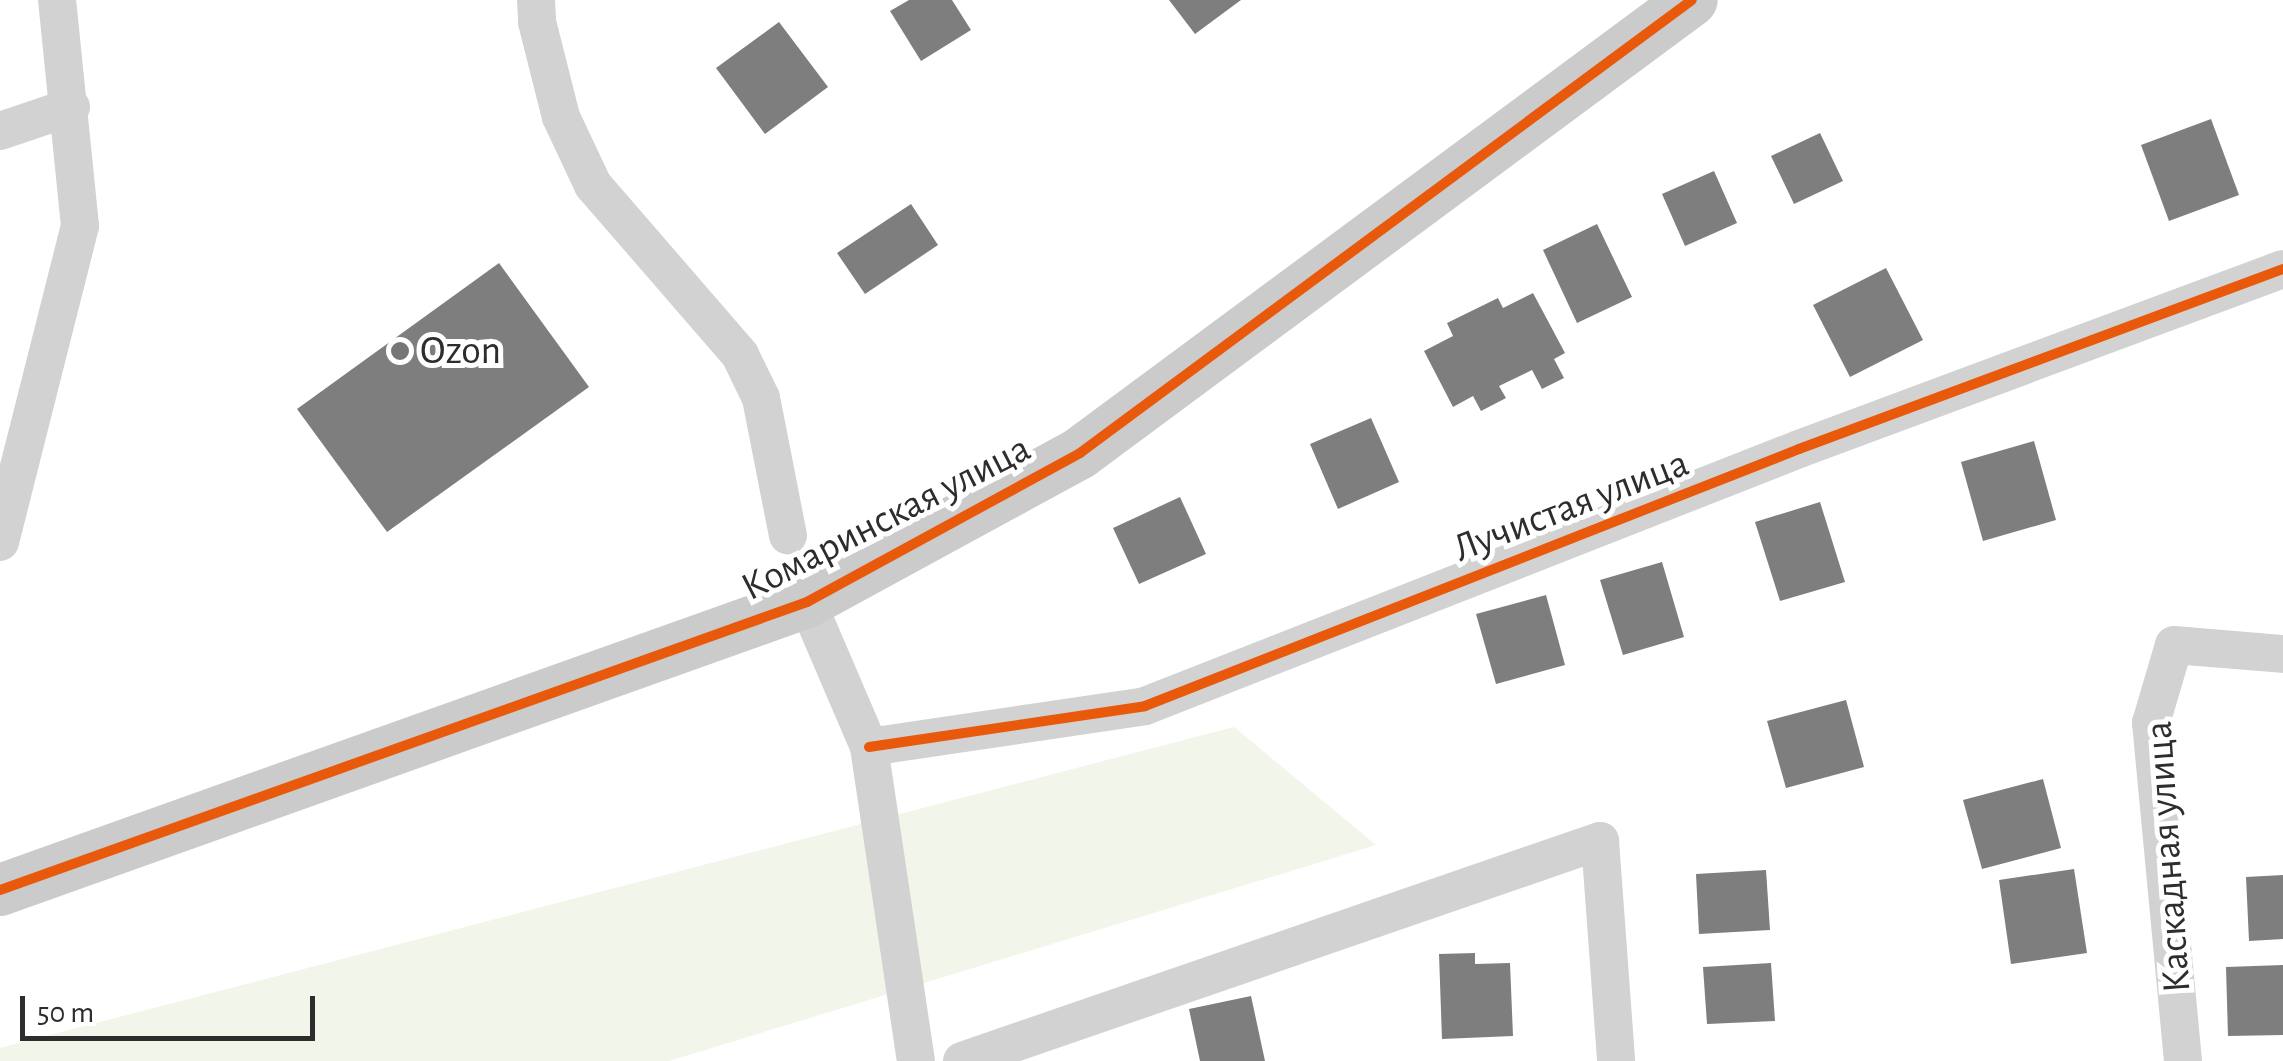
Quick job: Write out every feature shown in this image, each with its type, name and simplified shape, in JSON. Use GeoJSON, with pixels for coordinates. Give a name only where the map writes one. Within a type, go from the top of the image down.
{"type":"FeatureCollection","features":[{"type":"Feature","properties":{"kind":"street"},"geometry":{"type":"LineString","coordinates":[[0,542],[80,226],[71,107],[57,0]]}},
{"type":"Feature","properties":{"kind":"street"},"geometry":{"type":"LineString","coordinates":[[536,0],[536,22],[560,117],[592,185],[740,355],[761,398],[788,535]]}},
{"type":"Feature","properties":{"kind":"street","name":"Комаринская улица"},"geometry":{"type":"LineString","coordinates":[[0,890],[807,602],[1080,453],[1692,0]]}},
{"type":"Feature","properties":{"kind":"street"},"geometry":{"type":"LineString","coordinates":[[0,131],[71,107]]}},
{"type":"Feature","properties":{"kind":"street","name":"Лучистая улица"},"geometry":{"type":"LineString","coordinates":[[869,747],[1145,706],[1798,449],[2283,269]]}},
{"type":"Feature","properties":{"kind":"street"},"geometry":{"type":"LineString","coordinates":[[807,602],[869,747],[916,1061]]}},
{"type":"Feature","properties":{"kind":"street","name":"Каскадная улица"},"geometry":{"type":"LineString","coordinates":[[2183,1061],[2152,723],[2174,646],[2283,654]]}},
{"type":"Feature","properties":{"kind":"street"},"geometry":{"type":"LineString","coordinates":[[962,1061],[1600,842],[1616,1061]]}},
{"type":"Feature","properties":{"kind":"shaded area"},"geometry":{"type":"Polygon","coordinates":[[[1234,727],[1376,845],[669,1061],[0,1061],[0,1048],[1234,727]]]}},
{"type":"Feature","properties":{"kind":"building"},"geometry":{"type":"Polygon","coordinates":[[[909,0],[952,0],[971,30],[921,61],[890,11],[909,0]]]}},
{"type":"Feature","properties":{"kind":"building"},"geometry":{"type":"Polygon","coordinates":[[[1169,0],[1241,0],[1195,34],[1169,0]]]}},
{"type":"Feature","properties":{"kind":"building"},"geometry":{"type":"Polygon","coordinates":[[[779,22],[828,87],[765,134],[716,68],[779,22]]]}},
{"type":"Feature","properties":{"kind":"building"},"geometry":{"type":"Polygon","coordinates":[[[2211,119],[2239,195],[2169,221],[2141,145],[2211,119]]]}},
{"type":"Feature","properties":{"kind":"building"},"geometry":{"type":"Polygon","coordinates":[[[1820,133],[1843,181],[1794,204],[1771,156],[1820,133]]]}},
{"type":"Feature","properties":{"kind":"building"},"geometry":{"type":"Polygon","coordinates":[[[1714,171],[1737,223],[1685,246],[1662,194],[1714,171]]]}},
{"type":"Feature","properties":{"kind":"building"},"geometry":{"type":"Polygon","coordinates":[[[911,204],[938,245],[865,294],[837,253],[911,204]]]}},
{"type":"Feature","properties":{"kind":"building"},"geometry":{"type":"Polygon","coordinates":[[[1597,224],[1632,297],[1577,323],[1543,250],[1597,224]]]}},
{"type":"Feature","properties":{"kind":"building"},"geometry":{"type":"Polygon","coordinates":[[[499,263],[589,387],[387,532],[297,409],[499,263]]]}},
{"type":"Feature","properties":{"kind":"building"},"geometry":{"type":"Polygon","coordinates":[[[1886,268],[1923,340],[1850,377],[1813,305],[1886,268]]]}},
{"type":"Feature","properties":{"kind":"building"},"geometry":{"type":"Polygon","coordinates":[[[1533,293],[1565,353],[1554,359],[1564,378],[1542,389],[1532,370],[1499,386],[1506,398],[1481,411],[1473,396],[1453,407],[1424,351],[1453,336],[1447,323],[1498,298],[1503,308],[1533,293]]]}},
{"type":"Feature","properties":{"kind":"building"},"geometry":{"type":"Polygon","coordinates":[[[1371,418],[1399,482],[1338,509],[1310,444],[1371,418]]]}},
{"type":"Feature","properties":{"kind":"building"},"geometry":{"type":"Polygon","coordinates":[[[2034,441],[2056,520],[1983,541],[1961,462],[2034,441]]]}},
{"type":"Feature","properties":{"kind":"building"},"geometry":{"type":"Polygon","coordinates":[[[1180,497],[1206,554],[1139,584],[1113,528],[1180,497]]]}},
{"type":"Feature","properties":{"kind":"building"},"geometry":{"type":"Polygon","coordinates":[[[1820,502],[1845,582],[1780,601],[1755,522],[1820,502]]]}},
{"type":"Feature","properties":{"kind":"building"},"geometry":{"type":"Polygon","coordinates":[[[1662,562],[1684,637],[1623,655],[1600,580],[1662,562]]]}},
{"type":"Feature","properties":{"kind":"building"},"geometry":{"type":"Polygon","coordinates":[[[1546,595],[1565,665],[1496,684],[1476,614],[1546,595]]]}},
{"type":"Feature","properties":{"kind":"building"},"geometry":{"type":"Polygon","coordinates":[[[1846,700],[1864,767],[1786,788],[1767,721],[1846,700]]]}},
{"type":"Feature","properties":{"kind":"building"},"geometry":{"type":"Polygon","coordinates":[[[2043,779],[2061,848],[1982,869],[1963,800],[2043,779]]]}},
{"type":"Feature","properties":{"kind":"building"},"geometry":{"type":"Polygon","coordinates":[[[2074,869],[2087,953],[2011,964],[1999,880],[2074,869]]]}},
{"type":"Feature","properties":{"kind":"building"},"geometry":{"type":"Polygon","coordinates":[[[1766,870],[1770,930],[1699,934],[1696,874],[1766,870]]]}},
{"type":"Feature","properties":{"kind":"building"},"geometry":{"type":"Polygon","coordinates":[[[2283,875],[2283,939],[2249,941],[2246,877],[2283,875]]]}},
{"type":"Feature","properties":{"kind":"building"},"geometry":{"type":"Polygon","coordinates":[[[1475,953],[1475,964],[1510,963],[1513,1036],[1442,1039],[1439,954],[1475,953]]]}},
{"type":"Feature","properties":{"kind":"building"},"geometry":{"type":"Polygon","coordinates":[[[1771,963],[1775,1021],[1707,1024],[1703,967],[1771,963]]]}},
{"type":"Feature","properties":{"kind":"building"},"geometry":{"type":"Polygon","coordinates":[[[2283,965],[2283,1035],[2228,1036],[2226,967],[2283,965]]]}},
{"type":"Feature","properties":{"kind":"building"},"geometry":{"type":"Polygon","coordinates":[[[1251,996],[1265,1061],[1200,1061],[1189,1009],[1251,996]]]}},
{"type":"Feature","properties":{"kind":"cycle path"},"geometry":{"type":"LineString","coordinates":[[0,890],[807,602],[1080,453],[1692,0]]}},
{"type":"Feature","properties":{"kind":"cycle path"},"geometry":{"type":"LineString","coordinates":[[869,747],[1145,706],[1799,449],[2283,269]]}},
{"type":"Feature","properties":{"kind":"place","name":"Ozon"},"geometry":{"type":"Point","coordinates":[400,351]}}]}
